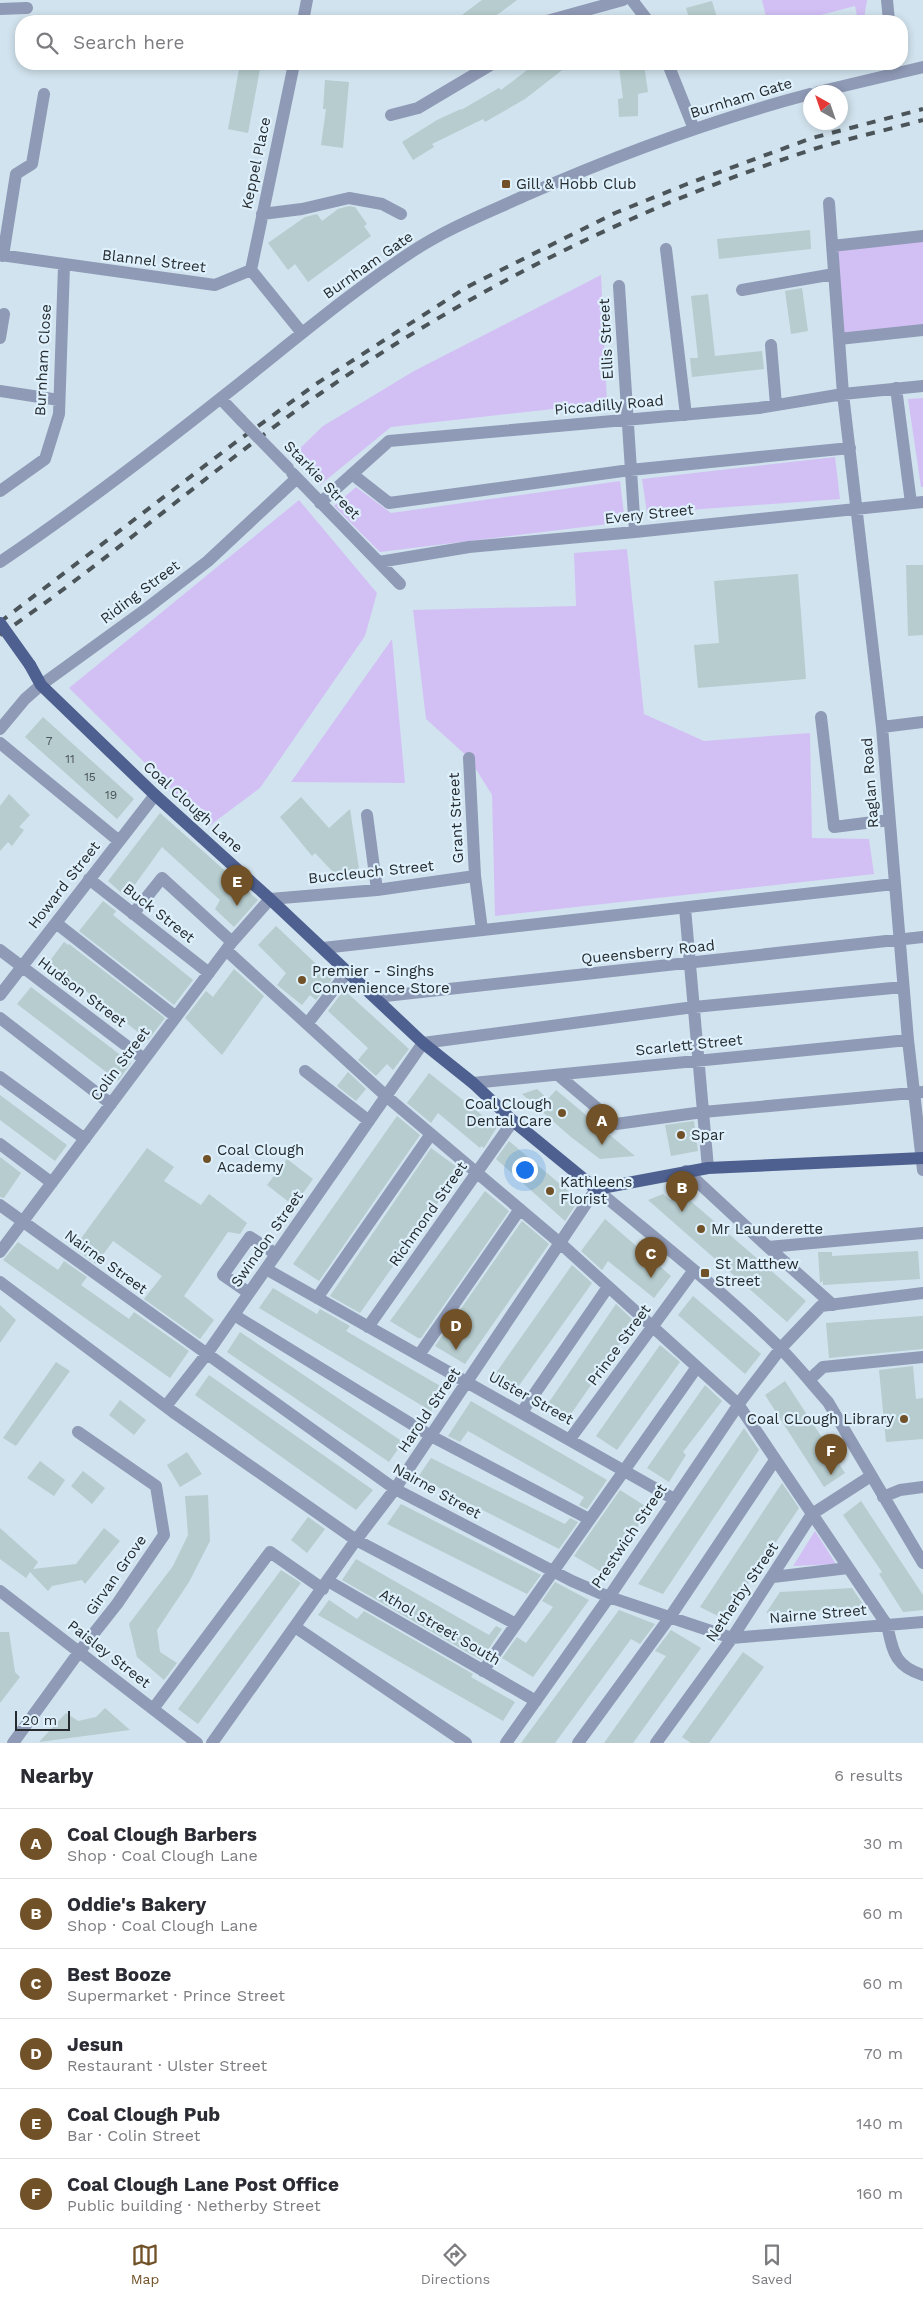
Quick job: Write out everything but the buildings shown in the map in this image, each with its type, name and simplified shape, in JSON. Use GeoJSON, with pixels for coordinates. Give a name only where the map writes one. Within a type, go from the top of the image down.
{"type":"FeatureCollection","features":[{"type":"Feature","properties":{"kind":"main road","name":"Coal Clough Lane"},"geometry":{"type":"LineString","coordinates":[[0,623],[30,665],[41,685],[155,795],[348,971],[423,1043],[473,1083],[513,1121],[596,1189]]}},
{"type":"Feature","properties":{"kind":"main road"},"geometry":{"type":"LineString","coordinates":[[596,1189],[708,1168],[923,1162]]}},
{"type":"Feature","properties":{"kind":"street"},"geometry":{"type":"LineString","coordinates":[[304,15],[307,0]]}},
{"type":"Feature","properties":{"kind":"street"},"geometry":{"type":"LineString","coordinates":[[568,15],[622,0]]}},
{"type":"Feature","properties":{"kind":"street"},"geometry":{"type":"LineString","coordinates":[[632,0],[643,15]]}},
{"type":"Feature","properties":{"kind":"street"},"geometry":{"type":"LineString","coordinates":[[888,0],[889,15]]}},
{"type":"Feature","properties":{"kind":"street"},"geometry":{"type":"LineString","coordinates":[[0,9],[27,8]]}},
{"type":"Feature","properties":{"kind":"street"},"geometry":{"type":"LineString","coordinates":[[908,68],[923,67]]}},
{"type":"Feature","properties":{"kind":"street","name":"Keppel Place"},"geometry":{"type":"LineString","coordinates":[[251,270],[293,70]]}},
{"type":"Feature","properties":{"kind":"street"},"geometry":{"type":"LineString","coordinates":[[391,115],[418,108],[482,70]]}},
{"type":"Feature","properties":{"kind":"street"},"geometry":{"type":"LineString","coordinates":[[670,70],[694,129]]}},
{"type":"Feature","properties":{"kind":"street"},"geometry":{"type":"LineString","coordinates":[[842,85],[895,70]]}},
{"type":"Feature","properties":{"kind":"street"},"geometry":{"type":"LineString","coordinates":[[2,255],[16,174],[32,164],[44,94]]}},
{"type":"Feature","properties":{"kind":"street","name":"Burnham Gate"},"geometry":{"type":"LineString","coordinates":[[0,562],[60,522],[221,399],[302,333],[415,249],[471,220],[573,175],[694,129],[803,96]]}},
{"type":"Feature","properties":{"kind":"street"},"geometry":{"type":"LineString","coordinates":[[262,214],[302,209],[349,198],[382,204],[401,214]]}},
{"type":"Feature","properties":{"kind":"street","name":"Raglan Road"},"geometry":{"type":"LineString","coordinates":[[829,203],[843,394],[882,727],[903,987],[908,1040],[918,1092],[923,1162]]}},
{"type":"Feature","properties":{"kind":"street"},"geometry":{"type":"LineString","coordinates":[[832,246],[923,236]]}},
{"type":"Feature","properties":{"kind":"street"},"geometry":{"type":"LineString","coordinates":[[666,249],[686,415]]}},
{"type":"Feature","properties":{"kind":"street","name":"Blannel Street"},"geometry":{"type":"LineString","coordinates":[[2,255],[64,266],[215,286],[251,270]]}},
{"type":"Feature","properties":{"kind":"street","name":"Burnham Close"},"geometry":{"type":"LineString","coordinates":[[0,491],[45,459],[59,414],[64,266]]}},
{"type":"Feature","properties":{"kind":"street"},"geometry":{"type":"LineString","coordinates":[[251,270],[302,333]]}},
{"type":"Feature","properties":{"kind":"street"},"geometry":{"type":"LineString","coordinates":[[742,290],[834,274]]}},
{"type":"Feature","properties":{"kind":"street","name":"Ellis Street"},"geometry":{"type":"LineString","coordinates":[[619,286],[626,420],[635,532]]}},
{"type":"Feature","properties":{"kind":"street"},"geometry":{"type":"LineString","coordinates":[[0,338],[4,314]]}},
{"type":"Feature","properties":{"kind":"street"},"geometry":{"type":"LineString","coordinates":[[839,339],[923,330]]}},
{"type":"Feature","properties":{"kind":"street"},"geometry":{"type":"LineString","coordinates":[[771,345],[776,405]]}},
{"type":"Feature","properties":{"kind":"street","name":"Piccadilly Road"},"geometry":{"type":"LineString","coordinates":[[320,502],[388,441],[686,415],[776,405],[843,394],[923,386]]}},
{"type":"Feature","properties":{"kind":"street"},"geometry":{"type":"LineString","coordinates":[[896,388],[917,502]]}},
{"type":"Feature","properties":{"kind":"street"},"geometry":{"type":"LineString","coordinates":[[0,391],[59,400]]}},
{"type":"Feature","properties":{"kind":"street","name":"Starkie Street"},"geometry":{"type":"LineString","coordinates":[[221,399],[400,584]]}},
{"type":"Feature","properties":{"kind":"street"},"geometry":{"type":"LineString","coordinates":[[352,474],[389,503],[630,470],[850,448]]}},
{"type":"Feature","properties":{"kind":"street","name":"Riding Street"},"geometry":{"type":"LineString","coordinates":[[0,729],[25,699],[41,685],[146,609],[208,561],[292,473]]}},
{"type":"Feature","properties":{"kind":"street","name":"Every Street"},"geometry":{"type":"LineString","coordinates":[[379,562],[469,547],[635,532],[917,502]]}},
{"type":"Feature","properties":{"kind":"street"},"geometry":{"type":"LineString","coordinates":[[821,717],[834,828],[889,820]]}},
{"type":"Feature","properties":{"kind":"street"},"geometry":{"type":"LineString","coordinates":[[882,727],[923,722]]}},
{"type":"Feature","properties":{"kind":"street"},"geometry":{"type":"LineString","coordinates":[[0,743],[119,841]]}},
{"type":"Feature","properties":{"kind":"street","name":"Grant Street"},"geometry":{"type":"LineString","coordinates":[[469,758],[475,876],[482,930]]}},
{"type":"Feature","properties":{"kind":"street","name":"Howard Street"},"geometry":{"type":"LineString","coordinates":[[0,995],[155,795]]}},
{"type":"Feature","properties":{"kind":"street"},"geometry":{"type":"LineString","coordinates":[[367,815],[377,890]]}},
{"type":"Feature","properties":{"kind":"street","name":"Buccleuch Street"},"geometry":{"type":"LineString","coordinates":[[270,899],[377,890],[475,876]]}},
{"type":"Feature","properties":{"kind":"street"},"geometry":{"type":"LineString","coordinates":[[133,914],[162,878],[307,1024],[386,1096],[560,1243],[738,1404],[886,1625],[894,1653],[900,1664],[923,1675]]}},
{"type":"Feature","properties":{"kind":"street","name":"Buck Street"},"geometry":{"type":"LineString","coordinates":[[89,879],[209,973]]}},
{"type":"Feature","properties":{"kind":"street"},"geometry":{"type":"LineString","coordinates":[[323,948],[894,884]]}},
{"type":"Feature","properties":{"kind":"street","name":"Colin Street"},"geometry":{"type":"LineString","coordinates":[[0,1252],[229,946],[270,899]]}},
{"type":"Feature","properties":{"kind":"street"},"geometry":{"type":"LineString","coordinates":[[685,908],[708,1168]]}},
{"type":"Feature","properties":{"kind":"street"},"geometry":{"type":"LineString","coordinates":[[56,923],[176,1017]]}},
{"type":"Feature","properties":{"kind":"street","name":"Queensberry Road"},"geometry":{"type":"LineString","coordinates":[[376,997],[923,937]]}},
{"type":"Feature","properties":{"kind":"street","name":"Hudson Street"},"geometry":{"type":"LineString","coordinates":[[0,950],[144,1059]]}},
{"type":"Feature","properties":{"kind":"street"},"geometry":{"type":"LineString","coordinates":[[307,1024],[348,971]]}},
{"type":"Feature","properties":{"kind":"street"},"geometry":{"type":"LineString","coordinates":[[423,1043],[694,1007],[903,987]]}},
{"type":"Feature","properties":{"kind":"street"},"geometry":{"type":"LineString","coordinates":[[0,1018],[111,1104]]}},
{"type":"Feature","properties":{"kind":"street","name":"Scarlett Street"},"geometry":{"type":"LineString","coordinates":[[473,1083],[908,1040]]}},
{"type":"Feature","properties":{"kind":"street","name":"Swindon Street"},"geometry":{"type":"LineString","coordinates":[[166,1406],[206,1355],[423,1043]]}},
{"type":"Feature","properties":{"kind":"street"},"geometry":{"type":"LineString","coordinates":[[305,1071],[369,1121]]}},
{"type":"Feature","properties":{"kind":"street"},"geometry":{"type":"LineString","coordinates":[[558,1075],[616,1124],[703,1112],[918,1092]]}},
{"type":"Feature","properties":{"kind":"street"},"geometry":{"type":"LineString","coordinates":[[0,1077],[85,1139]]}},
{"type":"Feature","properties":{"kind":"street","name":"Richmond Street"},"geometry":{"type":"LineString","coordinates":[[368,1327],[513,1121]]}},
{"type":"Feature","properties":{"kind":"street"},"geometry":{"type":"LineString","coordinates":[[317,1298],[431,1134]]}},
{"type":"Feature","properties":{"kind":"street"},"geometry":{"type":"LineString","coordinates":[[0,1144],[52,1183]]}},
{"type":"Feature","properties":{"kind":"street"},"geometry":{"type":"LineString","coordinates":[[686,1172],[833,1305]]}},
{"type":"Feature","properties":{"kind":"street","name":"Harold Street"},"geometry":{"type":"LineString","coordinates":[[212,1743],[431,1436],[596,1189]]}},
{"type":"Feature","properties":{"kind":"street","name":"Coal Clough Lane"},"geometry":{"type":"LineString","coordinates":[[596,1189],[694,1270],[781,1348],[809,1380],[828,1402],[923,1563]]}},
{"type":"Feature","properties":{"kind":"street","name":"Nairne Street"},"geometry":{"type":"LineString","coordinates":[[0,1205],[394,1489],[553,1572],[609,1597],[732,1638],[923,1622]]}},
{"type":"Feature","properties":{"kind":"street"},"geometry":{"type":"LineString","coordinates":[[419,1355],[520,1209]]}},
{"type":"Feature","properties":{"kind":"street"},"geometry":{"type":"LineString","coordinates":[[768,1247],[923,1233]]}},
{"type":"Feature","properties":{"kind":"street"},"geometry":{"type":"LineString","coordinates":[[249,1293],[223,1275],[250,1237],[276,1254]]}},
{"type":"Feature","properties":{"kind":"street","name":"Ulster Street"},"geometry":{"type":"LineString","coordinates":[[266,1269],[674,1499]]}},
{"type":"Feature","properties":{"kind":"street","name":"Prince Street"},"geometry":{"type":"LineString","coordinates":[[570,1439],[694,1270]]}},
{"type":"Feature","properties":{"kind":"street"},"geometry":{"type":"LineString","coordinates":[[0,1282],[166,1406],[356,1540],[516,1624]]}},
{"type":"Feature","properties":{"kind":"street"},"geometry":{"type":"LineString","coordinates":[[522,1412],[608,1287]]}},
{"type":"Feature","properties":{"kind":"street","name":"Prestwich Street"},"geometry":{"type":"LineString","coordinates":[[506,1743],[609,1597],[738,1404],[781,1348],[821,1306],[923,1293]]}},
{"type":"Feature","properties":{"kind":"street"},"geometry":{"type":"LineString","coordinates":[[234,1315],[431,1436],[589,1519]]}},
{"type":"Feature","properties":{"kind":"street"},"geometry":{"type":"LineString","coordinates":[[809,1380],[823,1368],[923,1357]]}},
{"type":"Feature","properties":{"kind":"street"},"geometry":{"type":"LineString","coordinates":[[484,1671],[623,1470],[697,1367]]}},
{"type":"Feature","properties":{"kind":"street","name":"Girvan Grove"},"geometry":{"type":"LineString","coordinates":[[13,1743],[79,1652],[117,1604],[164,1535],[156,1486],[78,1432]]}},
{"type":"Feature","properties":{"kind":"street"},"geometry":{"type":"LineString","coordinates":[[578,1743],[670,1617],[775,1460]]}},
{"type":"Feature","properties":{"kind":"street","name":"Netherby Street"},"geometry":{"type":"LineString","coordinates":[[656,1743],[732,1638],[812,1514],[871,1476]]}},
{"type":"Feature","properties":{"kind":"street"},"geometry":{"type":"LineString","coordinates":[[883,1497],[900,1490],[923,1487]]}},
{"type":"Feature","properties":{"kind":"street","name":"Athol Street South"},"geometry":{"type":"LineString","coordinates":[[153,1709],[270,1552],[536,1701]]}},
{"type":"Feature","properties":{"kind":"street"},"geometry":{"type":"LineString","coordinates":[[773,1577],[848,1568]]}},
{"type":"Feature","properties":{"kind":"street","name":"Paisley Street"},"geometry":{"type":"LineString","coordinates":[[0,1592],[197,1743]]}},
{"type":"Feature","properties":{"kind":"street"},"geometry":{"type":"LineString","coordinates":[[295,1627],[466,1743]]}},
{"type":"Feature","properties":{"kind":"shaded area"},"geometry":{"type":"Polygon","coordinates":[[[762,0],[867,0],[865,15],[857,15],[855,6],[821,15],[766,15],[762,0]]]}},
{"type":"Feature","properties":{"kind":"shaded area"},"geometry":{"type":"Polygon","coordinates":[[[923,239],[923,325],[844,334],[836,248],[923,239]]]}},
{"type":"Feature","properties":{"kind":"shaded area"},"geometry":{"type":"Polygon","coordinates":[[[601,275],[607,403],[391,427],[320,485],[292,456],[323,426],[414,371],[601,275]]]}},
{"type":"Feature","properties":{"kind":"shaded area"},"geometry":{"type":"Polygon","coordinates":[[[923,398],[923,487],[921,487],[908,399],[923,398]]]}},
{"type":"Feature","properties":{"kind":"shaded area"},"geometry":{"type":"Polygon","coordinates":[[[835,457],[840,499],[647,513],[642,479],[835,457]]]}},
{"type":"Feature","properties":{"kind":"shaded area"},"geometry":{"type":"Polygon","coordinates":[[[620,481],[625,522],[380,552],[334,506],[356,487],[391,513],[620,481]]]}},
{"type":"Feature","properties":{"kind":"shaded area"},"geometry":{"type":"Polygon","coordinates":[[[299,500],[377,593],[365,636],[260,788],[209,826],[69,688],[299,500]]]}},
{"type":"Feature","properties":{"kind":"shaded area"},"geometry":{"type":"Polygon","coordinates":[[[627,549],[644,714],[704,741],[810,733],[812,838],[869,839],[874,874],[495,916],[492,795],[469,758],[426,719],[413,610],[576,606],[574,553],[627,549]]]}},
{"type":"Feature","properties":{"kind":"shaded area"},"geometry":{"type":"Polygon","coordinates":[[[392,639],[405,783],[291,782],[392,639]]]}},
{"type":"Feature","properties":{"kind":"shaded area"},"geometry":{"type":"Polygon","coordinates":[[[815,1531],[836,1564],[793,1566],[815,1531]]]}},
{"type":"Feature","properties":{"kind":"railway"},"geometry":{"type":"LineString","coordinates":[[0,622],[232,445],[316,384],[467,287],[615,213],[687,184],[812,138],[923,109]]}},
{"type":"Feature","properties":{"kind":"railway"},"geometry":{"type":"LineString","coordinates":[[0,635],[81,576],[280,422],[321,393],[379,355],[498,285],[559,253],[685,196],[814,149],[923,120]]}},
{"type":"Feature","properties":{"kind":"place","name":"Gill & Hobb Club"},"geometry":{"type":"Point","coordinates":[506,184]}},
{"type":"Feature","properties":{"kind":"place","name":"Coal Clough Pub"},"geometry":{"type":"Point","coordinates":[237,906]}},
{"type":"Feature","properties":{"kind":"place","name":"Premier - Singhs Convenience Store"},"geometry":{"type":"Point","coordinates":[302,980]}},
{"type":"Feature","properties":{"kind":"place","name":"Coal Clough Dental Care"},"geometry":{"type":"Point","coordinates":[562,1113]}},
{"type":"Feature","properties":{"kind":"place","name":"Spar"},"geometry":{"type":"Point","coordinates":[681,1135]}},
{"type":"Feature","properties":{"kind":"place","name":"Coal Clough Barbers"},"geometry":{"type":"Point","coordinates":[602,1145]}},
{"type":"Feature","properties":{"kind":"place","name":"Coal Clough Academy"},"geometry":{"type":"Point","coordinates":[207,1159]}},
{"type":"Feature","properties":{"kind":"place","name":"Kathleens Florist"},"geometry":{"type":"Point","coordinates":[550,1191]}},
{"type":"Feature","properties":{"kind":"place","name":"Oddie's Bakery"},"geometry":{"type":"Point","coordinates":[682,1212]}},
{"type":"Feature","properties":{"kind":"place","name":"Mr Launderette"},"geometry":{"type":"Point","coordinates":[701,1229]}},
{"type":"Feature","properties":{"kind":"place","name":"St Matthew Street"},"geometry":{"type":"Point","coordinates":[705,1273]}},
{"type":"Feature","properties":{"kind":"place","name":"Best Booze"},"geometry":{"type":"Point","coordinates":[651,1278]}},
{"type":"Feature","properties":{"kind":"place","name":"Jesun"},"geometry":{"type":"Point","coordinates":[456,1350]}},
{"type":"Feature","properties":{"kind":"place","name":"Coal CLough Library"},"geometry":{"type":"Point","coordinates":[904,1419]}},
{"type":"Feature","properties":{"kind":"place","name":"Coal Clough Lane Post Office"},"geometry":{"type":"Point","coordinates":[831,1475]}}]}
